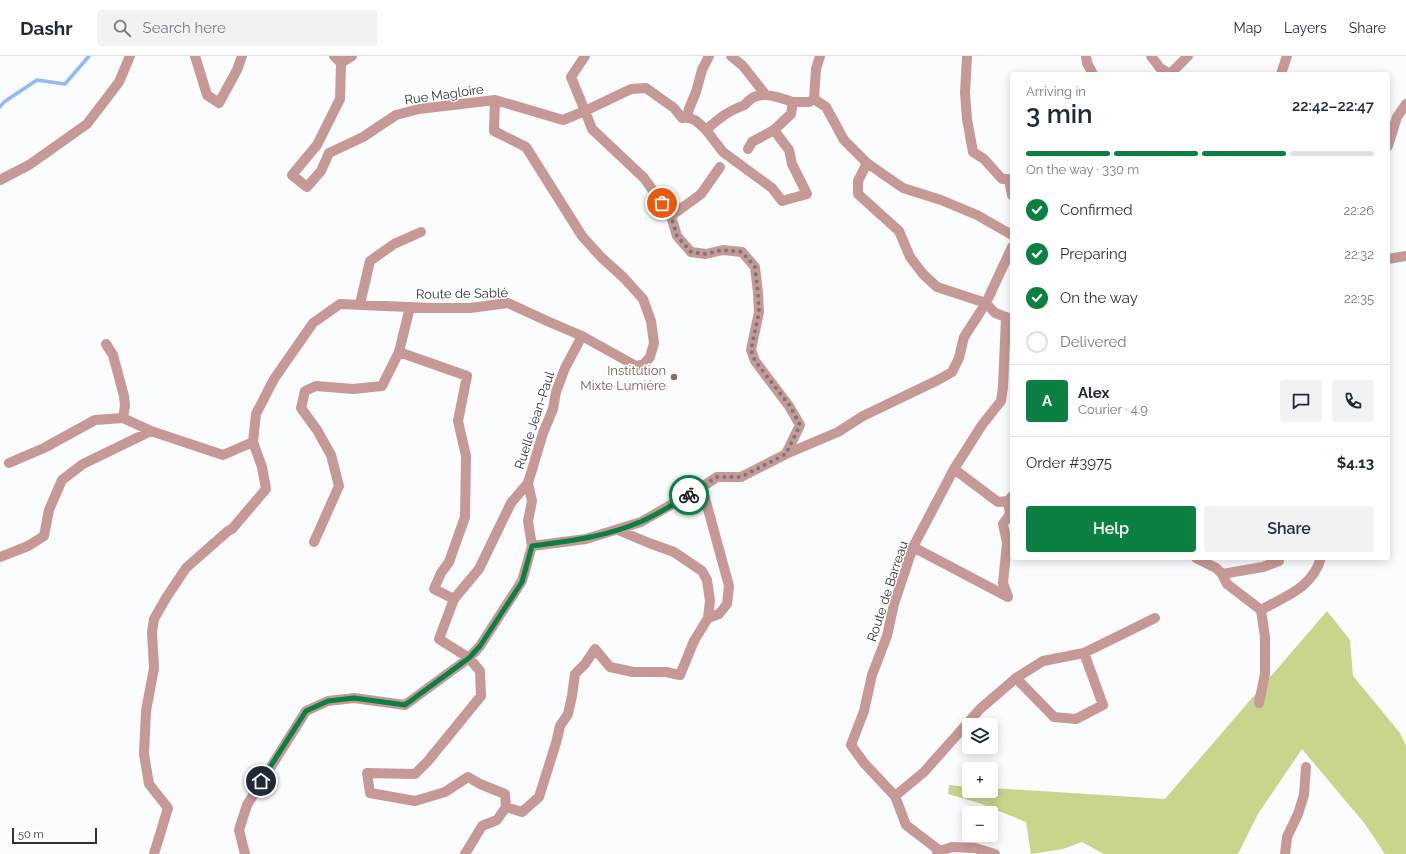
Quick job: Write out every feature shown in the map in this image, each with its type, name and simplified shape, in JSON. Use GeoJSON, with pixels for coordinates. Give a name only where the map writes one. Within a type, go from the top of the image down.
{"type":"FeatureCollection","features":[{"type":"Feature","properties":{"kind":"street"},"geometry":{"type":"LineString","coordinates":[[0,180],[29,165],[86,124],[119,82],[130,56]]}},
{"type":"Feature","properties":{"kind":"street"},"geometry":{"type":"LineString","coordinates":[[195,56],[207,95],[219,103],[237,70],[242,56]]}},
{"type":"Feature","properties":{"kind":"street"},"geometry":{"type":"LineString","coordinates":[[337,60],[352,56]]}},
{"type":"Feature","properties":{"kind":"street"},"geometry":{"type":"LineString","coordinates":[[585,56],[571,77],[592,129],[644,178],[671,216],[677,236],[691,252],[706,254],[722,250],[742,252],[755,267],[759,312],[751,350],[755,361],[790,406],[800,425],[786,454]]}},
{"type":"Feature","properties":{"kind":"street"},"geometry":{"type":"LineString","coordinates":[[687,117],[702,70],[709,56]]}},
{"type":"Feature","properties":{"kind":"street"},"geometry":{"type":"LineString","coordinates":[[731,56],[743,66],[765,94]]}},
{"type":"Feature","properties":{"kind":"street"},"geometry":{"type":"LineString","coordinates":[[814,99],[816,69],[820,56]]}},
{"type":"Feature","properties":{"kind":"street"},"geometry":{"type":"LineString","coordinates":[[967,56],[965,93],[967,119],[973,152],[984,159],[1002,179],[1009,180],[1010,185]]}},
{"type":"Feature","properties":{"kind":"street"},"geometry":{"type":"LineString","coordinates":[[1086,56],[1087,63],[1092,72]]}},
{"type":"Feature","properties":{"kind":"street"},"geometry":{"type":"LineString","coordinates":[[1152,56],[1160,68],[1167,72]]}},
{"type":"Feature","properties":{"kind":"street"},"geometry":{"type":"LineString","coordinates":[[1172,72],[1188,56]]}},
{"type":"Feature","properties":{"kind":"street"},"geometry":{"type":"LineString","coordinates":[[1282,72],[1286,56]]}},
{"type":"Feature","properties":{"kind":"street","name":"Rue Magloire"},"geometry":{"type":"LineString","coordinates":[[337,60],[340,99],[317,145],[292,174],[307,186],[321,171],[329,153],[363,137],[396,115],[419,109],[495,100]]}},
{"type":"Feature","properties":{"kind":"street"},"geometry":{"type":"LineString","coordinates":[[495,100],[563,120],[631,89],[646,88],[674,108],[682,118],[687,117],[694,119],[706,130],[723,152],[772,188],[782,201],[807,194],[792,164],[789,150],[774,130]]}},
{"type":"Feature","properties":{"kind":"street"},"geometry":{"type":"LineString","coordinates":[[706,130],[722,115],[742,106],[753,98],[765,94],[793,102],[809,102],[814,99]]}},
{"type":"Feature","properties":{"kind":"street"},"geometry":{"type":"LineString","coordinates":[[814,99],[826,107],[844,140],[867,163],[903,188],[941,200],[977,215],[1010,234]]}},
{"type":"Feature","properties":{"kind":"street","name":"Route de Sablé"},"geometry":{"type":"LineString","coordinates":[[253,442],[256,414],[274,379],[313,323],[340,304],[470,308],[508,303],[547,322],[582,336],[636,366],[644,364],[650,358],[654,343],[651,321],[644,299],[582,236],[526,147],[494,131],[495,100]]}},
{"type":"Feature","properties":{"kind":"street"},"geometry":{"type":"LineString","coordinates":[[748,148],[752,142],[774,130],[790,114],[793,102]]}},
{"type":"Feature","properties":{"kind":"street"},"geometry":{"type":"LineString","coordinates":[[1390,140],[1397,117],[1406,104]]}},
{"type":"Feature","properties":{"kind":"street"},"geometry":{"type":"LineString","coordinates":[[867,163],[858,181],[858,194],[899,231],[910,257],[923,274],[937,287],[986,303],[995,313],[1010,318]]}},
{"type":"Feature","properties":{"kind":"street"},"geometry":{"type":"LineString","coordinates":[[671,216],[701,194],[720,167]]}},
{"type":"Feature","properties":{"kind":"street"},"geometry":{"type":"LineString","coordinates":[[360,304],[370,261],[394,244],[421,232]]}},
{"type":"Feature","properties":{"kind":"street"},"geometry":{"type":"LineString","coordinates":[[532,546],[586,539],[641,522],[717,477],[741,477],[786,454],[838,432],[863,416],[952,372],[959,358],[964,338],[986,303],[1010,251]]}},
{"type":"Feature","properties":{"kind":"street"},"geometry":{"type":"LineString","coordinates":[[1390,259],[1406,256]]}},
{"type":"Feature","properties":{"kind":"street"},"geometry":{"type":"LineString","coordinates":[[314,542],[340,486],[331,455],[317,430],[301,408],[305,391],[316,386],[353,389],[382,386],[399,352],[410,307]]}},
{"type":"Feature","properties":{"kind":"street","name":"Route de Barreau"},"geometry":{"type":"LineString","coordinates":[[939,853],[906,825],[895,796],[864,763],[851,745],[864,710],[872,675],[887,636],[894,604],[913,547],[954,469],[982,425],[1001,401],[1010,318]]}},
{"type":"Feature","properties":{"kind":"street","name":"Ruelle Jean-Paul"},"geometry":{"type":"LineString","coordinates":[[245,854],[239,830],[246,805],[306,711],[328,701],[354,698],[405,705],[469,658],[480,646],[522,582],[532,546],[528,521],[532,501],[528,483],[543,433],[553,409],[556,392],[565,368],[582,336]]}},
{"type":"Feature","properties":{"kind":"street"},"geometry":{"type":"LineString","coordinates":[[106,344],[113,354],[124,396],[125,406],[123,418]]}},
{"type":"Feature","properties":{"kind":"street"},"geometry":{"type":"LineString","coordinates":[[399,352],[467,376],[458,421],[466,456],[464,517],[449,562],[441,573],[434,589],[454,599]]}},
{"type":"Feature","properties":{"kind":"street"},"geometry":{"type":"LineString","coordinates":[[9,462],[44,448],[95,420],[123,418],[151,431],[222,455],[253,442],[262,466],[266,489],[232,529],[186,568],[154,619],[152,632],[154,668],[146,711],[144,754],[149,784],[168,808],[154,854]]}},
{"type":"Feature","properties":{"kind":"street"},"geometry":{"type":"LineString","coordinates":[[0,557],[28,546],[44,536],[49,510],[62,480],[83,464],[151,431]]}},
{"type":"Feature","properties":{"kind":"street"},"geometry":{"type":"LineString","coordinates":[[913,547],[1008,597],[1003,583],[1007,543],[1003,524],[1010,514],[1010,498],[998,502],[954,469]]}},
{"type":"Feature","properties":{"kind":"street"},"geometry":{"type":"LineString","coordinates":[[465,854],[482,826],[498,820],[506,807],[505,794],[480,784],[468,777],[445,792],[415,802],[370,793],[366,773],[415,774],[428,761],[481,696],[480,671],[469,658],[439,639],[454,599],[479,569],[511,503],[528,483]]}},
{"type":"Feature","properties":{"kind":"street"},"geometry":{"type":"LineString","coordinates":[[702,487],[729,586],[727,604],[719,614],[708,618]]}},
{"type":"Feature","properties":{"kind":"street"},"geometry":{"type":"LineString","coordinates":[[506,807],[522,812],[539,797],[560,726],[568,714],[575,674],[585,664],[595,649],[610,667],[634,672],[666,672],[680,675],[694,641],[708,618],[710,601],[707,580],[702,571],[674,552],[618,530]]}},
{"type":"Feature","properties":{"kind":"street"},"geometry":{"type":"LineString","coordinates":[[1200,560],[1216,568],[1222,574],[1227,584],[1261,610],[1266,638],[1265,674],[1259,703]]}},
{"type":"Feature","properties":{"kind":"street"},"geometry":{"type":"LineString","coordinates":[[1261,610],[1303,586],[1310,580],[1318,568],[1320,560]]}},
{"type":"Feature","properties":{"kind":"street"},"geometry":{"type":"LineString","coordinates":[[1222,574],[1263,567],[1279,562]]}},
{"type":"Feature","properties":{"kind":"street"},"geometry":{"type":"LineString","coordinates":[[895,796],[924,772],[980,709],[1016,678],[1043,661],[1084,653],[1155,618]]}},
{"type":"Feature","properties":{"kind":"street"},"geometry":{"type":"LineString","coordinates":[[1016,678],[1054,717],[1076,719],[1103,705],[1084,653]]}},
{"type":"Feature","properties":{"kind":"street"},"geometry":{"type":"LineString","coordinates":[[1285,854],[1287,837],[1298,814],[1304,795],[1306,767]]}},
{"type":"Feature","properties":{"kind":"street"},"geometry":{"type":"LineString","coordinates":[[939,853],[952,847],[975,848],[994,854]]}},
{"type":"Feature","properties":{"kind":"green space"},"geometry":{"type":"Polygon","coordinates":[[[1327,611],[1350,640],[1353,676],[1400,733],[1406,746],[1406,854],[1385,854],[1365,824],[1302,749],[1258,814],[1238,854],[1104,854],[1082,842],[1063,849],[1031,854],[1026,822],[998,811],[998,806],[986,806],[948,794],[949,785],[962,786],[962,798],[998,798],[998,788],[1165,799],[1327,611]]]}},
{"type":"Feature","properties":{"kind":"waterway"},"geometry":{"type":"LineString","coordinates":[[0,107],[4,102],[37,80],[65,84],[89,56]]}},
{"type":"Feature","properties":{"kind":"way so far"},"geometry":{"type":"LineString","coordinates":[[662,203],[671,216],[677,236],[691,252],[706,254],[722,250],[742,252],[755,267],[759,312],[751,350],[755,361],[790,406],[800,425],[786,454],[741,477],[717,477],[689,495]]}},
{"type":"Feature","properties":{"kind":"place","name":"Institution Mixte Lumière"},"geometry":{"type":"Point","coordinates":[674,377]}},
{"type":"Feature","properties":{"kind":"route"},"geometry":{"type":"LineString","coordinates":[[261,781],[306,711],[328,701],[354,698],[405,705],[469,658],[480,646],[522,582],[532,546],[586,539],[618,530],[641,522],[689,495]]}}]}
